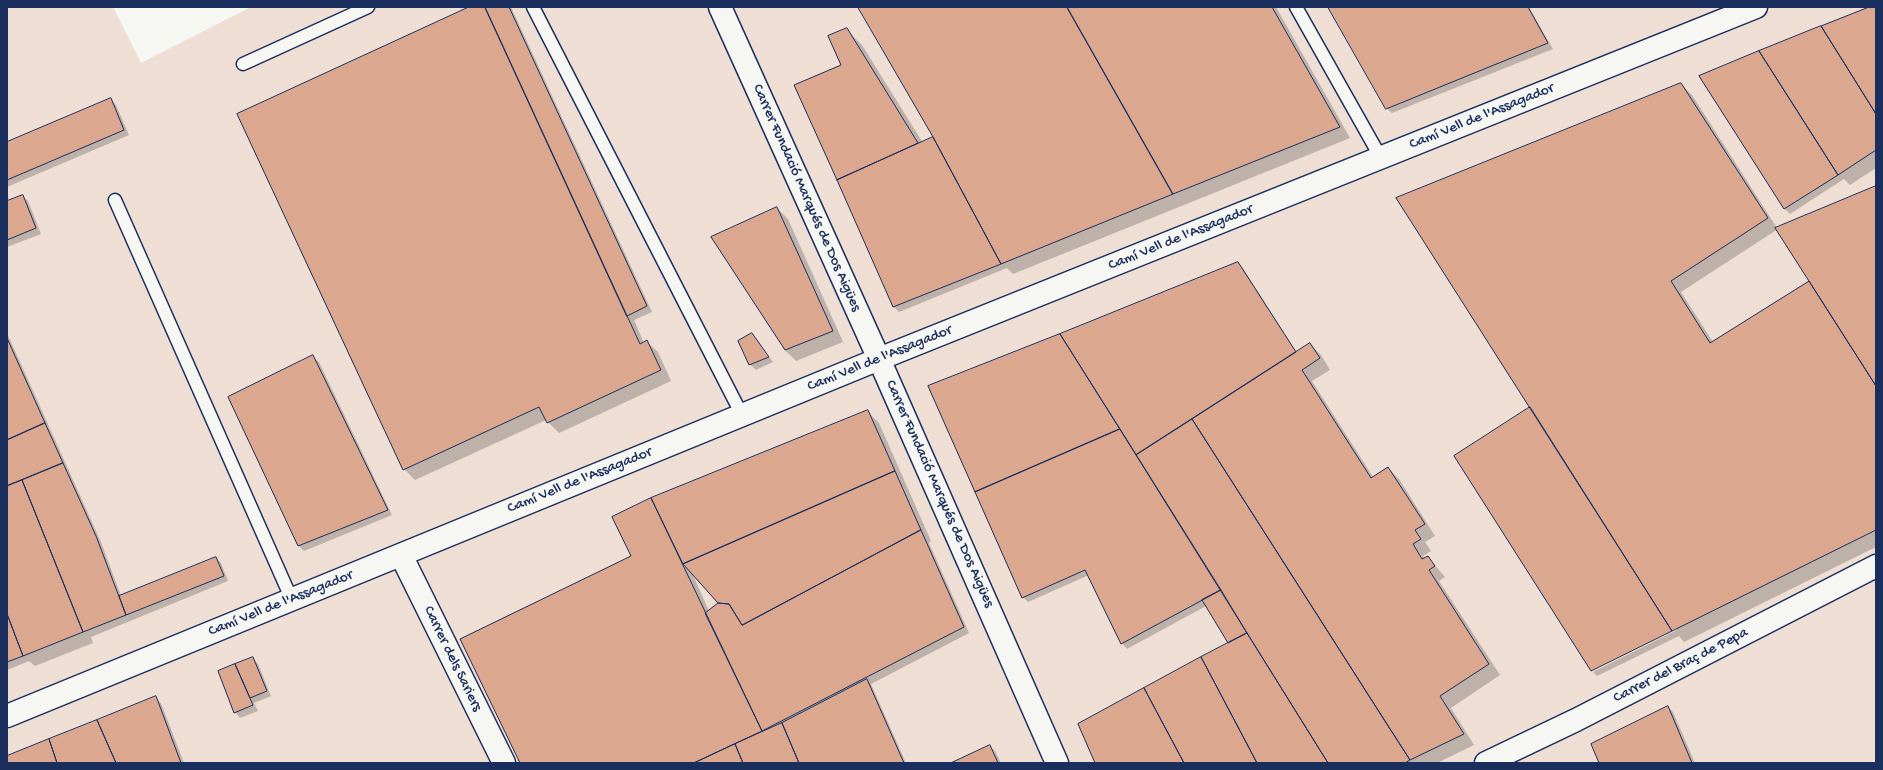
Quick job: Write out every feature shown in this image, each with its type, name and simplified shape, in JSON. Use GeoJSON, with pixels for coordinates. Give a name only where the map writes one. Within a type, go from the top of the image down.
{"type":"FeatureCollection","features":[{"type":"Feature","properties":{"kind":"street","name":"Carrer Fundació Marqués de Dos Aigües"},"geometry":{"type":"LineString","coordinates":[[720,7],[879,359],[1057,763]]}},
{"type":"Feature","properties":{"kind":"street","name":"Camí Vell de l'Assagador"},"geometry":{"type":"LineString","coordinates":[[7,716],[879,359],[1756,7]]}},
{"type":"Feature","properties":{"kind":"street","name":"Carrer dels Sariers"},"geometry":{"type":"LineString","coordinates":[[401,555],[504,763]]}},
{"type":"Feature","properties":{"kind":"street","name":"Carrer del Braç de Pepa"},"geometry":{"type":"LineString","coordinates":[[1486,763],[1576,720],[1876,566]]}},
{"type":"Feature","properties":{"kind":"lane"},"geometry":{"type":"LineString","coordinates":[[243,64],[368,7]]}},
{"type":"Feature","properties":{"kind":"lane"},"geometry":{"type":"LineString","coordinates":[[533,7],[742,415]]}},
{"type":"Feature","properties":{"kind":"lane"},"geometry":{"type":"LineString","coordinates":[[1296,7],[1380,158]]}},
{"type":"Feature","properties":{"kind":"lane"},"geometry":{"type":"LineString","coordinates":[[115,200],[292,600]]}},
{"type":"Feature","properties":{"kind":"shaded area"},"geometry":{"type":"Polygon","coordinates":[[[7,7],[113,7],[141,63],[251,7],[1876,7],[1876,763],[7,763],[7,7]]]}},
{"type":"Feature","properties":{"kind":"building"},"geometry":{"type":"Polygon","coordinates":[[[469,7],[485,7],[640,344],[647,340],[661,370],[547,423],[539,407],[403,470],[237,114],[469,7]]]}},
{"type":"Feature","properties":{"kind":"building"},"geometry":{"type":"Polygon","coordinates":[[[485,7],[509,7],[647,306],[627,316],[485,7]]]}},
{"type":"Feature","properties":{"kind":"building"},"geometry":{"type":"Polygon","coordinates":[[[858,7],[1067,7],[1173,194],[1001,264],[933,137],[858,7]]]}},
{"type":"Feature","properties":{"kind":"building"},"geometry":{"type":"Polygon","coordinates":[[[1067,7],[1272,7],[1340,127],[1173,194],[1067,7]]]}},
{"type":"Feature","properties":{"kind":"building"},"geometry":{"type":"Polygon","coordinates":[[[1328,7],[1528,7],[1548,43],[1386,109],[1328,7]]]}},
{"type":"Feature","properties":{"kind":"building"},"geometry":{"type":"Polygon","coordinates":[[[1869,7],[1876,7],[1876,114],[1821,26],[1869,7]]]}},
{"type":"Feature","properties":{"kind":"building"},"geometry":{"type":"Polygon","coordinates":[[[1821,26],[1876,114],[1876,150],[1838,175],[1759,51],[1821,26]]]}},
{"type":"Feature","properties":{"kind":"building"},"geometry":{"type":"Polygon","coordinates":[[[847,28],[918,143],[837,180],[794,85],[841,65],[828,36],[847,28]]]}},
{"type":"Feature","properties":{"kind":"building"},"geometry":{"type":"Polygon","coordinates":[[[1759,51],[1838,175],[1784,209],[1699,76],[1759,51]]]}},
{"type":"Feature","properties":{"kind":"building"},"geometry":{"type":"Polygon","coordinates":[[[1681,83],[1768,218],[1671,281],[1710,343],[1809,281],[1876,386],[1876,530],[1672,631],[1396,198],[1681,83]]]}},
{"type":"Feature","properties":{"kind":"building"},"geometry":{"type":"Polygon","coordinates":[[[111,98],[124,130],[7,180],[7,142],[111,98]]]}},
{"type":"Feature","properties":{"kind":"building"},"geometry":{"type":"Polygon","coordinates":[[[933,137],[1001,264],[893,307],[837,180],[933,137]]]}},
{"type":"Feature","properties":{"kind":"building"},"geometry":{"type":"Polygon","coordinates":[[[1876,186],[1876,386],[1775,228],[1876,186]]]}},
{"type":"Feature","properties":{"kind":"building"},"geometry":{"type":"Polygon","coordinates":[[[23,195],[36,228],[7,240],[7,201],[23,195]]]}},
{"type":"Feature","properties":{"kind":"building"},"geometry":{"type":"Polygon","coordinates":[[[777,207],[833,331],[785,350],[711,237],[777,207]]]}},
{"type":"Feature","properties":{"kind":"building"},"geometry":{"type":"Polygon","coordinates":[[[1238,262],[1296,352],[1136,455],[1060,334],[1238,262]]]}},
{"type":"Feature","properties":{"kind":"building"},"geometry":{"type":"Polygon","coordinates":[[[752,333],[769,357],[749,365],[738,341],[752,333]]]}},
{"type":"Feature","properties":{"kind":"building"},"geometry":{"type":"Polygon","coordinates":[[[1060,334],[1120,429],[975,492],[928,386],[1060,334]]]}},
{"type":"Feature","properties":{"kind":"building"},"geometry":{"type":"Polygon","coordinates":[[[7,338],[45,423],[7,440],[7,338]]]}},
{"type":"Feature","properties":{"kind":"building"},"geometry":{"type":"Polygon","coordinates":[[[1310,343],[1320,358],[1302,370],[1371,478],[1388,467],[1425,524],[1415,530],[1421,539],[1413,544],[1422,559],[1428,556],[1435,566],[1429,570],[1489,664],[1440,696],[1464,734],[1410,760],[1192,419],[1310,343]]]}},
{"type":"Feature","properties":{"kind":"building"},"geometry":{"type":"Polygon","coordinates":[[[313,355],[388,510],[298,546],[228,397],[313,355]]]}},
{"type":"Feature","properties":{"kind":"building"},"geometry":{"type":"Polygon","coordinates":[[[1530,407],[1672,631],[1591,671],[1454,456],[1530,407]]]}},
{"type":"Feature","properties":{"kind":"building"},"geometry":{"type":"Polygon","coordinates":[[[868,410],[895,471],[683,564],[651,498],[868,410]]]}},
{"type":"Feature","properties":{"kind":"building"},"geometry":{"type":"Polygon","coordinates":[[[1192,419],[1410,760],[1405,763],[1328,763],[1136,455],[1192,419]]]}},
{"type":"Feature","properties":{"kind":"building"},"geometry":{"type":"Polygon","coordinates":[[[45,423],[63,463],[7,486],[7,440],[45,423]]]}},
{"type":"Feature","properties":{"kind":"building"},"geometry":{"type":"Polygon","coordinates":[[[1120,429],[1221,590],[1121,644],[1085,570],[1022,598],[975,492],[1120,429]]]}},
{"type":"Feature","properties":{"kind":"building"},"geometry":{"type":"Polygon","coordinates":[[[63,463],[96,536],[126,615],[83,632],[22,480],[63,463]]]}},
{"type":"Feature","properties":{"kind":"building"},"geometry":{"type":"Polygon","coordinates":[[[895,471],[921,530],[742,625],[729,604],[718,603],[683,564],[895,471]]]}},
{"type":"Feature","properties":{"kind":"building"},"geometry":{"type":"Polygon","coordinates":[[[22,480],[83,632],[23,656],[7,614],[7,486],[22,480]]]}},
{"type":"Feature","properties":{"kind":"building"},"geometry":{"type":"Polygon","coordinates":[[[651,498],[762,731],[694,763],[520,763],[460,639],[631,556],[612,517],[651,498]]]}},
{"type":"Feature","properties":{"kind":"building"},"geometry":{"type":"Polygon","coordinates":[[[921,530],[964,627],[762,731],[705,613],[718,603],[729,604],[742,625],[921,530]]]}},
{"type":"Feature","properties":{"kind":"building"},"geometry":{"type":"Polygon","coordinates":[[[216,557],[224,576],[126,615],[119,596],[216,557]]]}},
{"type":"Feature","properties":{"kind":"building"},"geometry":{"type":"Polygon","coordinates":[[[1221,590],[1247,633],[1228,643],[1202,600],[1221,590]]]}},
{"type":"Feature","properties":{"kind":"building"},"geometry":{"type":"Polygon","coordinates":[[[7,614],[23,656],[7,662],[7,614]]]}},
{"type":"Feature","properties":{"kind":"building"},"geometry":{"type":"Polygon","coordinates":[[[1247,633],[1328,763],[1257,763],[1201,657],[1247,633]]]}},
{"type":"Feature","properties":{"kind":"building"},"geometry":{"type":"Polygon","coordinates":[[[253,657],[267,691],[250,698],[235,664],[253,657]]]}},
{"type":"Feature","properties":{"kind":"building"},"geometry":{"type":"Polygon","coordinates":[[[1201,657],[1257,763],[1184,763],[1144,688],[1201,657]]]}},
{"type":"Feature","properties":{"kind":"building"},"geometry":{"type":"Polygon","coordinates":[[[235,664],[253,705],[234,713],[218,671],[235,664]]]}},
{"type":"Feature","properties":{"kind":"building"},"geometry":{"type":"Polygon","coordinates":[[[867,679],[904,763],[799,763],[782,723],[867,679]]]}},
{"type":"Feature","properties":{"kind":"building"},"geometry":{"type":"Polygon","coordinates":[[[1144,688],[1184,763],[1095,763],[1078,724],[1144,688]]]}},
{"type":"Feature","properties":{"kind":"building"},"geometry":{"type":"Polygon","coordinates":[[[156,696],[181,763],[116,763],[97,720],[156,696]]]}},
{"type":"Feature","properties":{"kind":"building"},"geometry":{"type":"Polygon","coordinates":[[[1668,706],[1692,763],[1599,763],[1591,744],[1668,706]]]}},
{"type":"Feature","properties":{"kind":"building"},"geometry":{"type":"Polygon","coordinates":[[[97,720],[116,763],[57,763],[49,739],[97,720]]]}},
{"type":"Feature","properties":{"kind":"building"},"geometry":{"type":"Polygon","coordinates":[[[782,723],[799,763],[743,763],[735,744],[782,723]]]}},
{"type":"Feature","properties":{"kind":"building"},"geometry":{"type":"Polygon","coordinates":[[[49,739],[57,763],[7,763],[7,756],[49,739]]]}},
{"type":"Feature","properties":{"kind":"building"},"geometry":{"type":"Polygon","coordinates":[[[735,744],[743,763],[694,763],[735,744]]]}},
{"type":"Feature","properties":{"kind":"building"},"geometry":{"type":"Polygon","coordinates":[[[990,745],[998,763],[951,763],[990,745]]]}}]}
